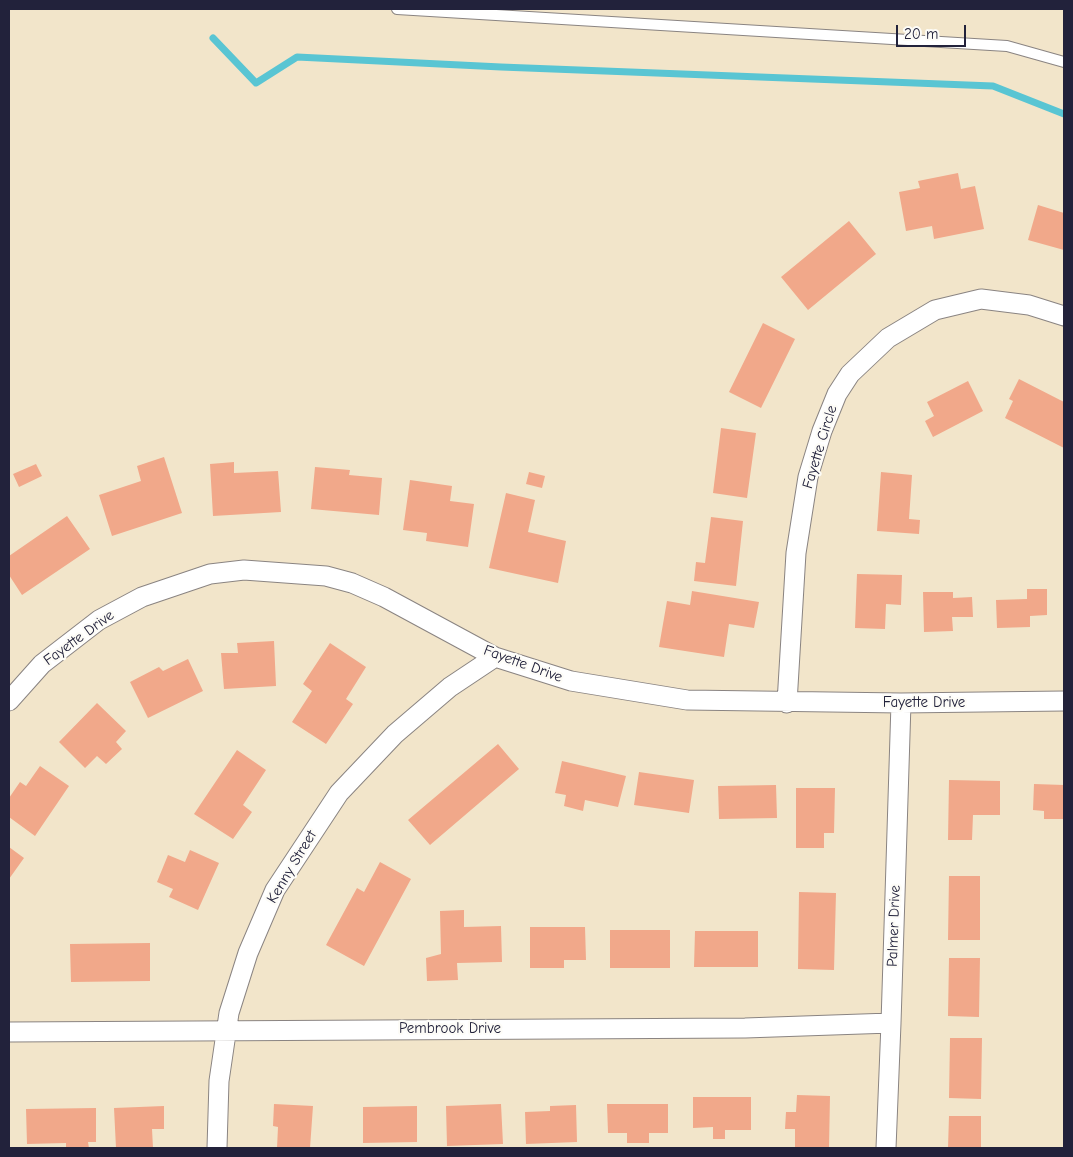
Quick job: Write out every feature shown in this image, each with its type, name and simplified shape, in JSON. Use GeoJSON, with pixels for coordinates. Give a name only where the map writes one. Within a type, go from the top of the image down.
{"type":"FeatureCollection","features":[{"type":"Feature","properties":{"kind":"street","name":"Fayette Circle"},"geometry":{"type":"LineString","coordinates":[[787,702],[796,553],[808,477],[822,431],[837,394],[850,374],[888,338],[935,310],[981,299],[1029,305],[1064,316]]}},
{"type":"Feature","properties":{"kind":"street","name":"Fayette Drive"},"geometry":{"type":"LineString","coordinates":[[9,702],[42,664],[99,620],[142,597],[210,574],[244,570],[326,576],[352,583],[384,597],[495,657],[571,681],[687,700],[901,703],[1064,701]]}},
{"type":"Feature","properties":{"kind":"street","name":"Kenny Street"},"geometry":{"type":"LineString","coordinates":[[217,1148],[219,1080],[229,1013],[248,953],[276,890],[339,793],[395,734],[450,687],[495,657]]}},
{"type":"Feature","properties":{"kind":"street","name":"Palmer Drive"},"geometry":{"type":"LineString","coordinates":[[886,1148],[901,703]]}},
{"type":"Feature","properties":{"kind":"street","name":"Pembrook Drive"},"geometry":{"type":"LineString","coordinates":[[9,1032],[735,1028],[891,1023]]}},
{"type":"Feature","properties":{"kind":"lane"},"geometry":{"type":"LineString","coordinates":[[397,9],[1007,46],[1064,62]]}},
{"type":"Feature","properties":{"kind":"building"},"geometry":{"type":"Polygon","coordinates":[[[958,173],[961,189],[975,186],[984,229],[934,239],[932,226],[906,231],[899,192],[920,188],[918,181],[958,173]]]}},
{"type":"Feature","properties":{"kind":"building"},"geometry":{"type":"Polygon","coordinates":[[[1038,205],[1064,213],[1064,250],[1028,240],[1038,205]]]}},
{"type":"Feature","properties":{"kind":"building"},"geometry":{"type":"Polygon","coordinates":[[[849,221],[876,254],[808,310],[781,277],[849,221]]]}},
{"type":"Feature","properties":{"kind":"building"},"geometry":{"type":"Polygon","coordinates":[[[763,323],[795,339],[761,408],[729,392],[763,323]]]}},
{"type":"Feature","properties":{"kind":"building"},"geometry":{"type":"Polygon","coordinates":[[[1019,379],[1064,402],[1064,448],[1005,418],[1013,401],[1009,399],[1019,379]]]}},
{"type":"Feature","properties":{"kind":"building"},"geometry":{"type":"Polygon","coordinates":[[[968,381],[983,411],[933,437],[925,421],[934,416],[927,402],[968,381]]]}},
{"type":"Feature","properties":{"kind":"building"},"geometry":{"type":"Polygon","coordinates":[[[721,428],[756,433],[747,498],[713,493],[721,428]]]}},
{"type":"Feature","properties":{"kind":"building"},"geometry":{"type":"Polygon","coordinates":[[[164,457],[182,513],[112,536],[99,495],[141,481],[137,466],[164,457]]]}},
{"type":"Feature","properties":{"kind":"building"},"geometry":{"type":"Polygon","coordinates":[[[234,462],[234,473],[278,471],[281,512],[213,516],[210,464],[234,462]]]}},
{"type":"Feature","properties":{"kind":"building"},"geometry":{"type":"Polygon","coordinates":[[[36,464],[42,476],[19,487],[13,474],[36,464]]]}},
{"type":"Feature","properties":{"kind":"building"},"geometry":{"type":"Polygon","coordinates":[[[315,467],[350,470],[349,475],[382,478],[379,515],[311,509],[315,467]]]}},
{"type":"Feature","properties":{"kind":"building"},"geometry":{"type":"Polygon","coordinates":[[[529,472],[545,476],[542,488],[526,484],[529,472]]]}},
{"type":"Feature","properties":{"kind":"building"},"geometry":{"type":"Polygon","coordinates":[[[881,472],[912,475],[909,519],[920,520],[919,534],[877,531],[881,472]]]}},
{"type":"Feature","properties":{"kind":"building"},"geometry":{"type":"Polygon","coordinates":[[[410,480],[452,486],[450,501],[474,504],[468,547],[426,541],[427,533],[403,530],[410,480]]]}},
{"type":"Feature","properties":{"kind":"building"},"geometry":{"type":"Polygon","coordinates":[[[506,493],[535,500],[528,532],[566,541],[558,583],[489,568],[506,493]]]}},
{"type":"Feature","properties":{"kind":"building"},"geometry":{"type":"Polygon","coordinates":[[[67,516],[90,549],[22,595],[9,575],[9,556],[67,516]]]}},
{"type":"Feature","properties":{"kind":"building"},"geometry":{"type":"Polygon","coordinates":[[[711,517],[743,521],[736,586],[694,581],[696,562],[705,563],[711,517]]]}},
{"type":"Feature","properties":{"kind":"building"},"geometry":{"type":"Polygon","coordinates":[[[857,574],[902,575],[901,605],[886,604],[885,629],[855,628],[857,574]]]}},
{"type":"Feature","properties":{"kind":"building"},"geometry":{"type":"Polygon","coordinates":[[[1027,589],[1047,589],[1047,615],[1030,616],[1030,627],[997,628],[996,600],[1027,599],[1027,589]]]}},
{"type":"Feature","properties":{"kind":"building"},"geometry":{"type":"Polygon","coordinates":[[[692,591],[759,602],[754,628],[729,624],[724,657],[659,647],[667,601],[690,605],[692,591]]]}},
{"type":"Feature","properties":{"kind":"building"},"geometry":{"type":"Polygon","coordinates":[[[923,592],[953,592],[953,598],[972,597],[973,617],[952,617],[953,631],[924,632],[923,592]]]}},
{"type":"Feature","properties":{"kind":"building"},"geometry":{"type":"Polygon","coordinates":[[[274,641],[276,686],[224,689],[221,653],[238,653],[237,643],[274,641]]]}},
{"type":"Feature","properties":{"kind":"building"},"geometry":{"type":"Polygon","coordinates":[[[330,643],[366,667],[346,699],[353,704],[326,744],[292,722],[312,691],[303,684],[330,643]]]}},
{"type":"Feature","properties":{"kind":"building"},"geometry":{"type":"Polygon","coordinates":[[[188,659],[203,691],[148,718],[130,682],[159,667],[163,671],[188,659]]]}},
{"type":"Feature","properties":{"kind":"building"},"geometry":{"type":"Polygon","coordinates":[[[97,703],[126,731],[116,742],[122,749],[106,764],[97,756],[85,768],[59,742],[97,703]]]}},
{"type":"Feature","properties":{"kind":"building"},"geometry":{"type":"Polygon","coordinates":[[[498,744],[519,769],[430,845],[408,820],[498,744]]]}},
{"type":"Feature","properties":{"kind":"building"},"geometry":{"type":"Polygon","coordinates":[[[237,750],[266,770],[243,805],[252,812],[233,839],[194,814],[237,750]]]}},
{"type":"Feature","properties":{"kind":"building"},"geometry":{"type":"Polygon","coordinates":[[[562,761],[626,776],[618,807],[585,800],[583,811],[564,806],[566,795],[555,793],[562,761]]]}},
{"type":"Feature","properties":{"kind":"building"},"geometry":{"type":"Polygon","coordinates":[[[40,766],[69,786],[35,836],[9,817],[9,798],[20,782],[26,786],[40,766]]]}},
{"type":"Feature","properties":{"kind":"building"},"geometry":{"type":"Polygon","coordinates":[[[639,772],[694,780],[689,813],[634,805],[639,772]]]}},
{"type":"Feature","properties":{"kind":"building"},"geometry":{"type":"Polygon","coordinates":[[[949,780],[1000,781],[1000,815],[973,815],[972,840],[948,840],[949,780]]]}},
{"type":"Feature","properties":{"kind":"building"},"geometry":{"type":"Polygon","coordinates":[[[1034,784],[1064,785],[1064,819],[1044,819],[1044,811],[1033,810],[1034,784]]]}},
{"type":"Feature","properties":{"kind":"building"},"geometry":{"type":"Polygon","coordinates":[[[776,785],[777,818],[719,819],[718,786],[776,785]]]}},
{"type":"Feature","properties":{"kind":"building"},"geometry":{"type":"Polygon","coordinates":[[[796,788],[835,788],[834,833],[824,833],[824,848],[796,848],[796,788]]]}},
{"type":"Feature","properties":{"kind":"building"},"geometry":{"type":"Polygon","coordinates":[[[9,847],[24,858],[9,879],[9,847]]]}},
{"type":"Feature","properties":{"kind":"building"},"geometry":{"type":"Polygon","coordinates":[[[190,850],[219,863],[198,910],[169,897],[173,889],[157,882],[168,855],[185,862],[190,850]]]}},
{"type":"Feature","properties":{"kind":"building"},"geometry":{"type":"Polygon","coordinates":[[[380,862],[411,879],[364,966],[326,945],[357,888],[364,892],[380,862]]]}},
{"type":"Feature","properties":{"kind":"building"},"geometry":{"type":"Polygon","coordinates":[[[949,876],[980,876],[980,940],[948,940],[949,876]]]}},
{"type":"Feature","properties":{"kind":"building"},"geometry":{"type":"Polygon","coordinates":[[[799,892],[836,893],[834,970],[798,969],[799,892]]]}},
{"type":"Feature","properties":{"kind":"building"},"geometry":{"type":"Polygon","coordinates":[[[464,910],[464,927],[501,926],[502,962],[457,963],[458,980],[427,981],[426,958],[441,954],[440,911],[464,910]]]}},
{"type":"Feature","properties":{"kind":"building"},"geometry":{"type":"Polygon","coordinates":[[[530,927],[585,927],[586,960],[564,960],[564,968],[530,968],[530,927]]]}},
{"type":"Feature","properties":{"kind":"building"},"geometry":{"type":"Polygon","coordinates":[[[610,930],[670,930],[670,968],[610,968],[610,930]]]}},
{"type":"Feature","properties":{"kind":"building"},"geometry":{"type":"Polygon","coordinates":[[[695,931],[758,931],[758,967],[694,967],[695,931]]]}},
{"type":"Feature","properties":{"kind":"building"},"geometry":{"type":"Polygon","coordinates":[[[150,943],[150,981],[71,982],[70,944],[150,943]]]}},
{"type":"Feature","properties":{"kind":"building"},"geometry":{"type":"Polygon","coordinates":[[[949,958],[980,958],[979,1017],[948,1016],[949,958]]]}},
{"type":"Feature","properties":{"kind":"building"},"geometry":{"type":"Polygon","coordinates":[[[950,1038],[982,1038],[981,1099],[949,1098],[950,1038]]]}},
{"type":"Feature","properties":{"kind":"building"},"geometry":{"type":"Polygon","coordinates":[[[797,1095],[830,1096],[829,1148],[795,1148],[795,1129],[785,1129],[786,1112],[796,1112],[797,1095]]]}},
{"type":"Feature","properties":{"kind":"building"},"geometry":{"type":"Polygon","coordinates":[[[693,1097],[751,1097],[751,1130],[725,1130],[725,1139],[713,1139],[713,1127],[693,1128],[693,1097]]]}},
{"type":"Feature","properties":{"kind":"building"},"geometry":{"type":"Polygon","coordinates":[[[274,1104],[313,1106],[310,1148],[277,1148],[278,1127],[273,1126],[274,1104]]]}},
{"type":"Feature","properties":{"kind":"building"},"geometry":{"type":"Polygon","coordinates":[[[501,1104],[503,1144],[447,1146],[446,1106],[501,1104]]]}},
{"type":"Feature","properties":{"kind":"building"},"geometry":{"type":"Polygon","coordinates":[[[607,1104],[668,1104],[668,1133],[649,1133],[649,1143],[627,1143],[627,1133],[608,1133],[607,1104]]]}},
{"type":"Feature","properties":{"kind":"building"},"geometry":{"type":"Polygon","coordinates":[[[576,1105],[577,1142],[526,1144],[525,1112],[550,1111],[550,1106],[576,1105]]]}},
{"type":"Feature","properties":{"kind":"building"},"geometry":{"type":"Polygon","coordinates":[[[164,1106],[164,1129],[152,1129],[153,1148],[116,1148],[114,1108],[164,1106]]]}},
{"type":"Feature","properties":{"kind":"building"},"geometry":{"type":"Polygon","coordinates":[[[417,1106],[417,1142],[363,1143],[363,1107],[417,1106]]]}},
{"type":"Feature","properties":{"kind":"building"},"geometry":{"type":"Polygon","coordinates":[[[96,1108],[96,1142],[88,1142],[89,1148],[66,1148],[66,1143],[27,1144],[26,1109],[96,1108]]]}},
{"type":"Feature","properties":{"kind":"building"},"geometry":{"type":"Polygon","coordinates":[[[949,1116],[981,1116],[981,1148],[948,1148],[949,1116]]]}},
{"type":"Feature","properties":{"kind":"waterway"},"geometry":{"type":"LineString","coordinates":[[213,38],[256,83],[297,57],[993,86],[1064,114]]}}]}
